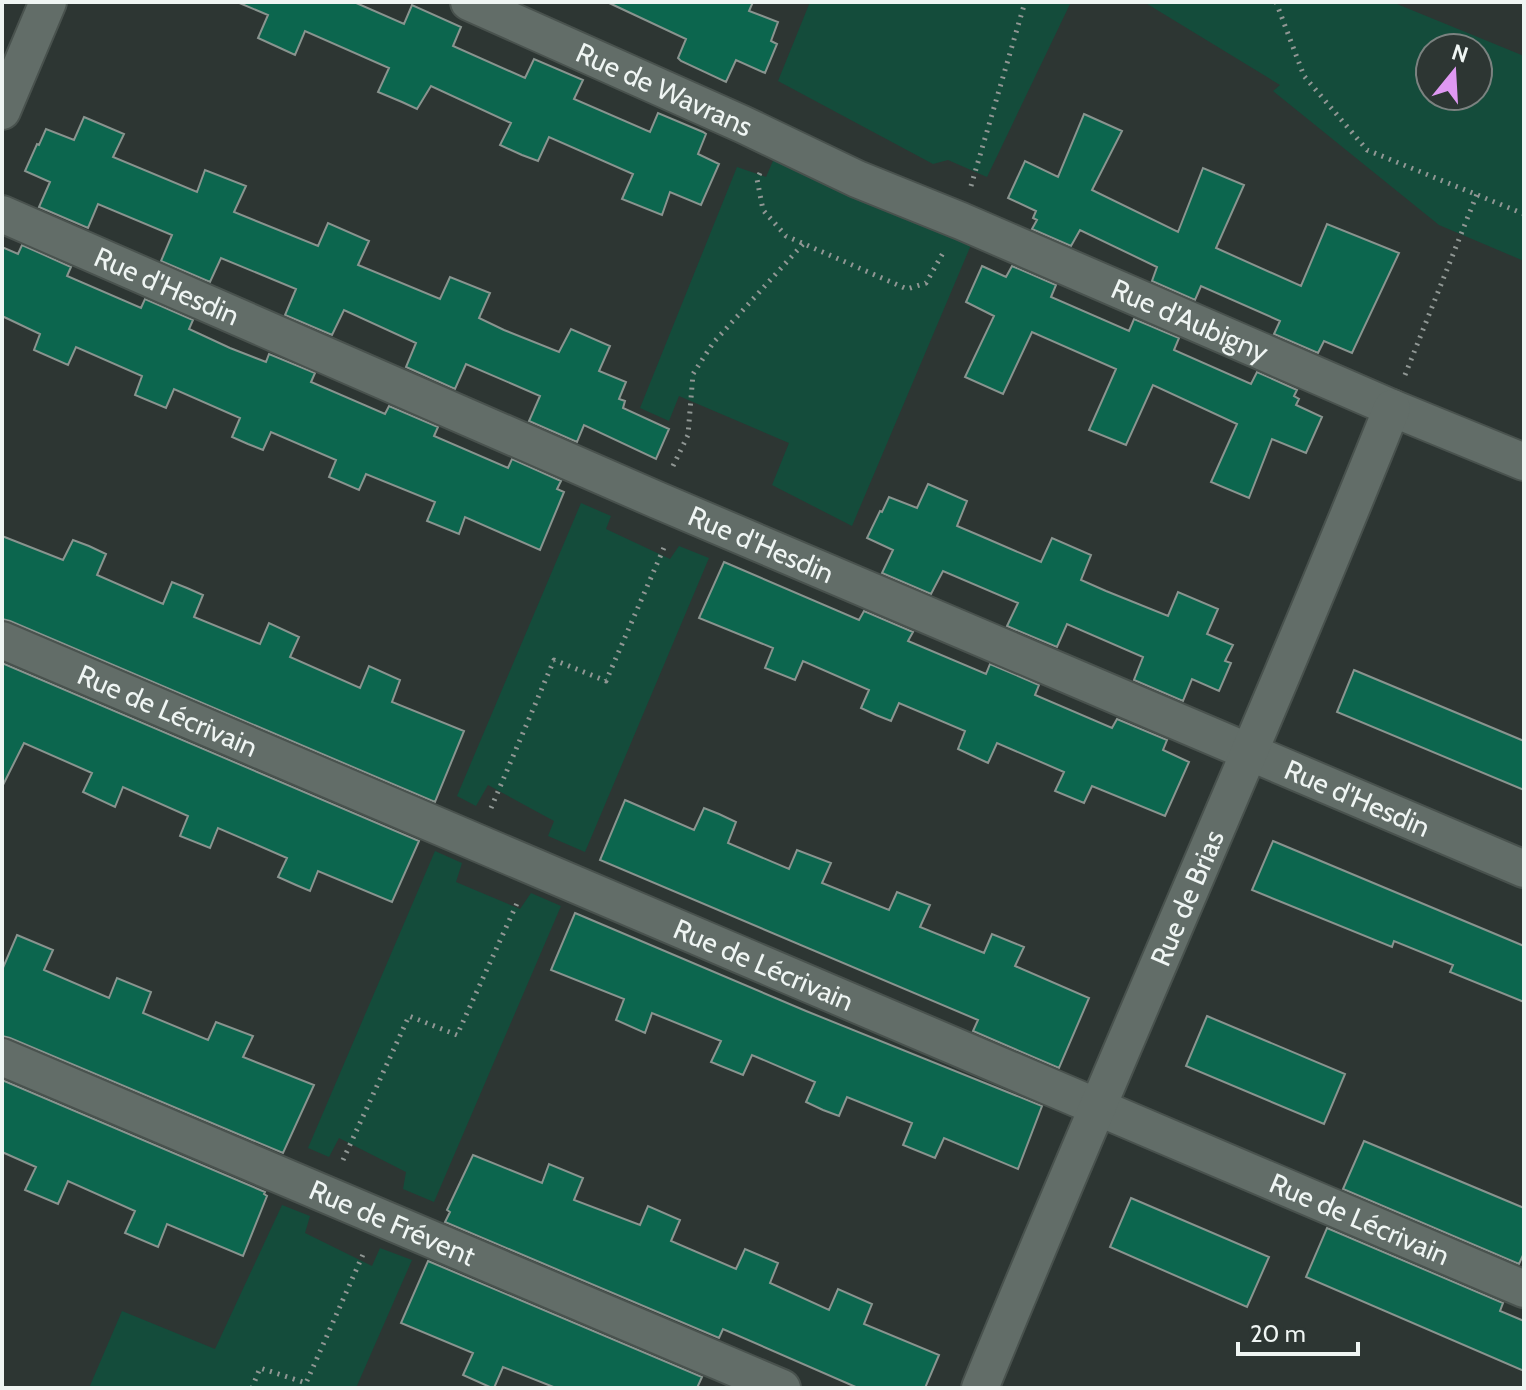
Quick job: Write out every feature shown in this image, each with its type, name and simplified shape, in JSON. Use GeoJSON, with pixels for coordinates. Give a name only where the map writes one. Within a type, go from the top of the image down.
{"type":"FeatureCollection","features":[{"type":"Feature","properties":{"kind":"street"},"geometry":{"type":"LineString","coordinates":[[2,111],[48,2]]}},
{"type":"Feature","properties":{"kind":"street","name":"Rue de Wavrans"},"geometry":{"type":"LineString","coordinates":[[469,2],[857,179]]}},
{"type":"Feature","properties":{"kind":"street","name":"Rue d'Aubigny"},"geometry":{"type":"LineString","coordinates":[[857,179],[1524,462]]}},
{"type":"Feature","properties":{"kind":"street","name":"Rue d'Hesdin"},"geometry":{"type":"LineString","coordinates":[[2,214],[669,504],[1524,869]]}},
{"type":"Feature","properties":{"kind":"street","name":"Rue de Brias"},"geometry":{"type":"LineString","coordinates":[[980,1388],[1392,408]]}},
{"type":"Feature","properties":{"kind":"street","name":"Rue de Lécrivain"},"geometry":{"type":"LineString","coordinates":[[2,640],[1524,1289]]}},
{"type":"Feature","properties":{"kind":"street","name":"Rue de Frévent"},"geometry":{"type":"LineString","coordinates":[[2,1057],[782,1388]]}},
{"type":"Feature","properties":{"kind":"path"},"geometry":{"type":"LineString","coordinates":[[1013,44],[1025,2]]}},
{"type":"Feature","properties":{"kind":"path"},"geometry":{"type":"LineString","coordinates":[[1276,2],[1304,76],[1367,150],[1524,214]]}},
{"type":"Feature","properties":{"kind":"path"},"geometry":{"type":"LineString","coordinates":[[1392,408],[1477,194]]}},
{"type":"Feature","properties":{"kind":"path"},"geometry":{"type":"LineString","coordinates":[[477,842],[554,660],[606,681],[669,504],[688,435],[693,374],[713,343],[804,243]]}},
{"type":"Feature","properties":{"kind":"path"},"geometry":{"type":"LineString","coordinates":[[327,1194],[409,1016],[457,1035],[534,866]]}},
{"type":"Feature","properties":{"kind":"path"},"geometry":{"type":"LineString","coordinates":[[252,1388],[260,1368],[306,1383],[381,1217]]}},
{"type":"Feature","properties":{"kind":"green space"},"geometry":{"type":"Polygon","coordinates":[[[810,2],[1071,2],[987,177],[948,160],[933,164],[778,81],[810,2]]]}},
{"type":"Feature","properties":{"kind":"green space"},"geometry":{"type":"Polygon","coordinates":[[[1144,2],[1392,2],[1465,32],[1414,32],[1414,112],[1494,112],[1494,44],[1524,56],[1524,261],[1439,225],[1273,91],[1280,85],[1144,2]]]}},
{"type":"Feature","properties":{"kind":"green space"},"geometry":{"type":"Polygon","coordinates":[[[776,154],[971,245],[852,526],[772,485],[789,443],[679,396],[669,421],[640,408],[737,167],[766,177],[776,154]]]}},
{"type":"Feature","properties":{"kind":"green space"},"geometry":{"type":"Polygon","coordinates":[[[581,503],[611,516],[606,529],[670,559],[679,546],[709,558],[585,852],[548,836],[554,821],[488,785],[476,806],[457,796],[581,503]]]}},
{"type":"Feature","properties":{"kind":"green space"},"geometry":{"type":"Polygon","coordinates":[[[435,851],[462,863],[456,882],[520,909],[531,893],[561,906],[434,1202],[403,1189],[406,1172],[339,1138],[329,1157],[308,1148],[435,851]]]}},
{"type":"Feature","properties":{"kind":"green space"},"geometry":{"type":"Polygon","coordinates":[[[282,1205],[310,1216],[305,1233],[372,1266],[380,1248],[412,1260],[356,1388],[89,1388],[122,1311],[215,1349],[282,1205]]]}},
{"type":"Feature","properties":{"kind":"building"},"geometry":{"type":"Polygon","coordinates":[[[237,2],[354,2],[404,24],[412,5],[461,27],[453,46],[525,78],[534,59],[583,80],[574,99],[650,132],[658,113],[703,132],[706,134],[698,154],[719,164],[701,205],[670,192],[662,215],[622,199],[633,174],[549,137],[538,161],[522,155],[500,145],[511,123],[431,86],[417,109],[378,92],[389,68],[305,31],[295,55],[258,38],[268,15],[237,2]]]}},
{"type":"Feature","properties":{"kind":"building"},"geometry":{"type":"Polygon","coordinates":[[[607,2],[753,2],[749,11],[778,22],[771,41],[777,44],[765,73],[736,60],[726,82],[678,58],[686,39],[607,2]]]}},
{"type":"Feature","properties":{"kind":"building"},"geometry":{"type":"Polygon","coordinates":[[[1084,114],[1122,131],[1092,190],[1178,232],[1203,168],[1244,185],[1216,248],[1301,286],[1327,224],[1399,253],[1352,353],[1324,341],[1318,353],[1274,334],[1280,321],[1201,286],[1195,300],[1152,281],[1157,267],[1080,230],[1071,246],[1032,229],[1037,220],[1033,218],[1036,211],[1008,198],[1025,161],[1058,177],[1084,114]]]}},
{"type":"Feature","properties":{"kind":"building"},"geometry":{"type":"Polygon","coordinates":[[[84,117],[124,134],[113,157],[197,192],[205,170],[246,186],[234,212],[318,246],[328,223],[369,241],[358,265],[440,299],[450,277],[490,293],[479,318],[504,330],[559,352],[571,329],[610,346],[599,371],[626,382],[619,399],[625,401],[623,408],[669,429],[656,459],[584,425],[577,442],[529,421],[540,396],[466,364],[455,389],[406,367],[416,343],[344,310],[332,335],[285,315],[296,289],[221,258],[210,282],[161,261],[172,235],[98,204],[88,228],[39,207],[50,182],[25,171],[37,144],[46,129],[74,140],[84,117]]]}},
{"type":"Feature","properties":{"kind":"building"},"geometry":{"type":"Polygon","coordinates":[[[22,245],[71,267],[67,276],[141,308],[145,299],[193,320],[189,329],[230,348],[266,362],[269,354],[315,373],[311,382],[385,414],[389,406],[438,427],[434,436],[508,468],[512,459],[561,481],[557,489],[564,492],[540,550],[465,517],[459,534],[427,521],[435,502],[366,474],[359,490],[329,477],[336,460],[271,432],[263,450],[232,437],[240,418],[174,389],[166,408],[135,395],[142,376],[76,347],[68,365],[34,350],[40,334],[2,316],[2,247],[18,254],[22,245]]]}},
{"type":"Feature","properties":{"kind":"building"},"geometry":{"type":"Polygon","coordinates":[[[982,266],[1006,277],[1012,266],[1056,285],[1051,297],[1129,331],[1134,319],[1179,338],[1174,350],[1251,384],[1257,372],[1297,390],[1294,396],[1299,399],[1296,405],[1322,417],[1306,453],[1272,439],[1249,498],[1211,482],[1237,424],[1153,385],[1126,445],[1089,430],[1116,369],[1032,332],[1003,394],[965,377],[994,316],[966,302],[982,266]]]}},
{"type":"Feature","properties":{"kind":"building"},"geometry":{"type":"Polygon","coordinates":[[[928,484],[967,501],[957,526],[1041,562],[1052,538],[1091,555],[1081,580],[1106,591],[1168,616],[1178,592],[1218,609],[1207,634],[1233,645],[1225,661],[1231,663],[1219,691],[1192,679],[1183,701],[1134,680],[1143,657],[1067,624],[1057,647],[1007,626],[1018,603],[943,571],[931,594],[882,573],[893,550],[867,538],[880,511],[889,497],[917,508],[928,484]]]}},
{"type":"Feature","properties":{"kind":"building"},"geometry":{"type":"Polygon","coordinates":[[[2,536],[63,560],[73,540],[89,546],[106,554],[97,575],[163,604],[172,582],[187,588],[203,595],[194,617],[260,644],[269,623],[299,637],[290,657],[360,688],[369,666],[400,680],[392,702],[464,731],[435,802],[2,619],[2,536]]]}},
{"type":"Feature","properties":{"kind":"building"},"geometry":{"type":"Polygon","coordinates":[[[724,562],[859,620],[864,611],[913,632],[908,641],[986,674],[990,664],[1039,685],[1035,695],[1112,728],[1117,719],[1167,740],[1163,750],[1189,762],[1165,816],[1092,786],[1084,803],[1055,791],[1064,772],[997,743],[988,763],[958,749],[965,731],[899,703],[891,721],[876,715],[861,708],[869,690],[803,661],[795,680],[765,668],[773,648],[699,618],[724,562]]]}},
{"type":"Feature","properties":{"kind":"building"},"geometry":{"type":"Polygon","coordinates":[[[2,663],[419,841],[392,902],[318,871],[310,891],[278,877],[287,858],[218,828],[210,848],[180,836],[188,816],[123,787],[115,807],[83,792],[92,773],[24,743],[2,787],[2,663]]]}},
{"type":"Feature","properties":{"kind":"building"},"geometry":{"type":"Polygon","coordinates":[[[1354,670],[1524,741],[1524,790],[1337,712],[1354,670]]]}},
{"type":"Feature","properties":{"kind":"building"},"geometry":{"type":"Polygon","coordinates":[[[625,800],[694,830],[704,808],[736,822],[728,843],[789,869],[797,850],[831,863],[822,883],[889,910],[897,892],[930,905],[920,927],[984,953],[992,934],[1024,947],[1015,966],[1089,998],[1059,1068],[973,1031],[978,1020],[600,860],[625,800]]]}},
{"type":"Feature","properties":{"kind":"building"},"geometry":{"type":"Polygon","coordinates":[[[1273,841],[1524,946],[1524,1002],[1450,972],[1453,965],[1394,941],[1392,947],[1252,890],[1273,841]]]}},
{"type":"Feature","properties":{"kind":"building"},"geometry":{"type":"Polygon","coordinates":[[[575,913],[1042,1106],[1018,1169],[944,1138],[935,1158],[903,1145],[912,1123],[847,1097],[839,1116],[823,1110],[806,1102],[815,1082],[752,1055],[743,1075],[711,1062],[721,1041],[652,1013],[645,1033],[616,1020],[624,999],[551,970],[575,913]]]}},
{"type":"Feature","properties":{"kind":"building"},"geometry":{"type":"Polygon","coordinates":[[[17,935],[53,950],[44,970],[109,998],[117,978],[151,992],[143,1013],[208,1040],[216,1022],[253,1036],[243,1057],[314,1085],[283,1153],[2,1036],[2,970],[17,935]]]}},
{"type":"Feature","properties":{"kind":"building"},"geometry":{"type":"Polygon","coordinates":[[[1207,1016],[1345,1074],[1324,1124],[1186,1066],[1207,1016]]]}},
{"type":"Feature","properties":{"kind":"building"},"geometry":{"type":"Polygon","coordinates":[[[2,1080],[265,1192],[267,1196],[243,1256],[167,1224],[158,1247],[125,1233],[135,1211],[68,1181],[58,1204],[25,1190],[36,1167],[2,1152],[2,1080]]]}},
{"type":"Feature","properties":{"kind":"building"},"geometry":{"type":"Polygon","coordinates":[[[1364,1141],[1524,1208],[1524,1253],[1519,1264],[1343,1189],[1364,1141]]]}},
{"type":"Feature","properties":{"kind":"building"},"geometry":{"type":"Polygon","coordinates":[[[473,1155],[542,1183],[549,1164],[583,1178],[574,1200],[640,1225],[648,1206],[680,1220],[671,1241],[736,1269],[745,1249],[778,1263],[770,1283],[829,1310],[838,1289],[872,1304],[864,1324],[939,1355],[925,1388],[858,1388],[723,1329],[719,1338],[445,1222],[450,1212],[447,1210],[473,1155]]]}},
{"type":"Feature","properties":{"kind":"building"},"geometry":{"type":"Polygon","coordinates":[[[1131,1198],[1269,1257],[1247,1307],[1110,1247],[1131,1198]]]}},
{"type":"Feature","properties":{"kind":"building"},"geometry":{"type":"Polygon","coordinates":[[[1327,1228],[1503,1303],[1500,1311],[1524,1321],[1524,1371],[1306,1277],[1327,1228]]]}},
{"type":"Feature","properties":{"kind":"building"},"geometry":{"type":"Polygon","coordinates":[[[428,1261],[702,1377],[697,1388],[556,1388],[503,1367],[492,1388],[463,1375],[473,1353],[401,1323],[428,1261]]]}}]}
